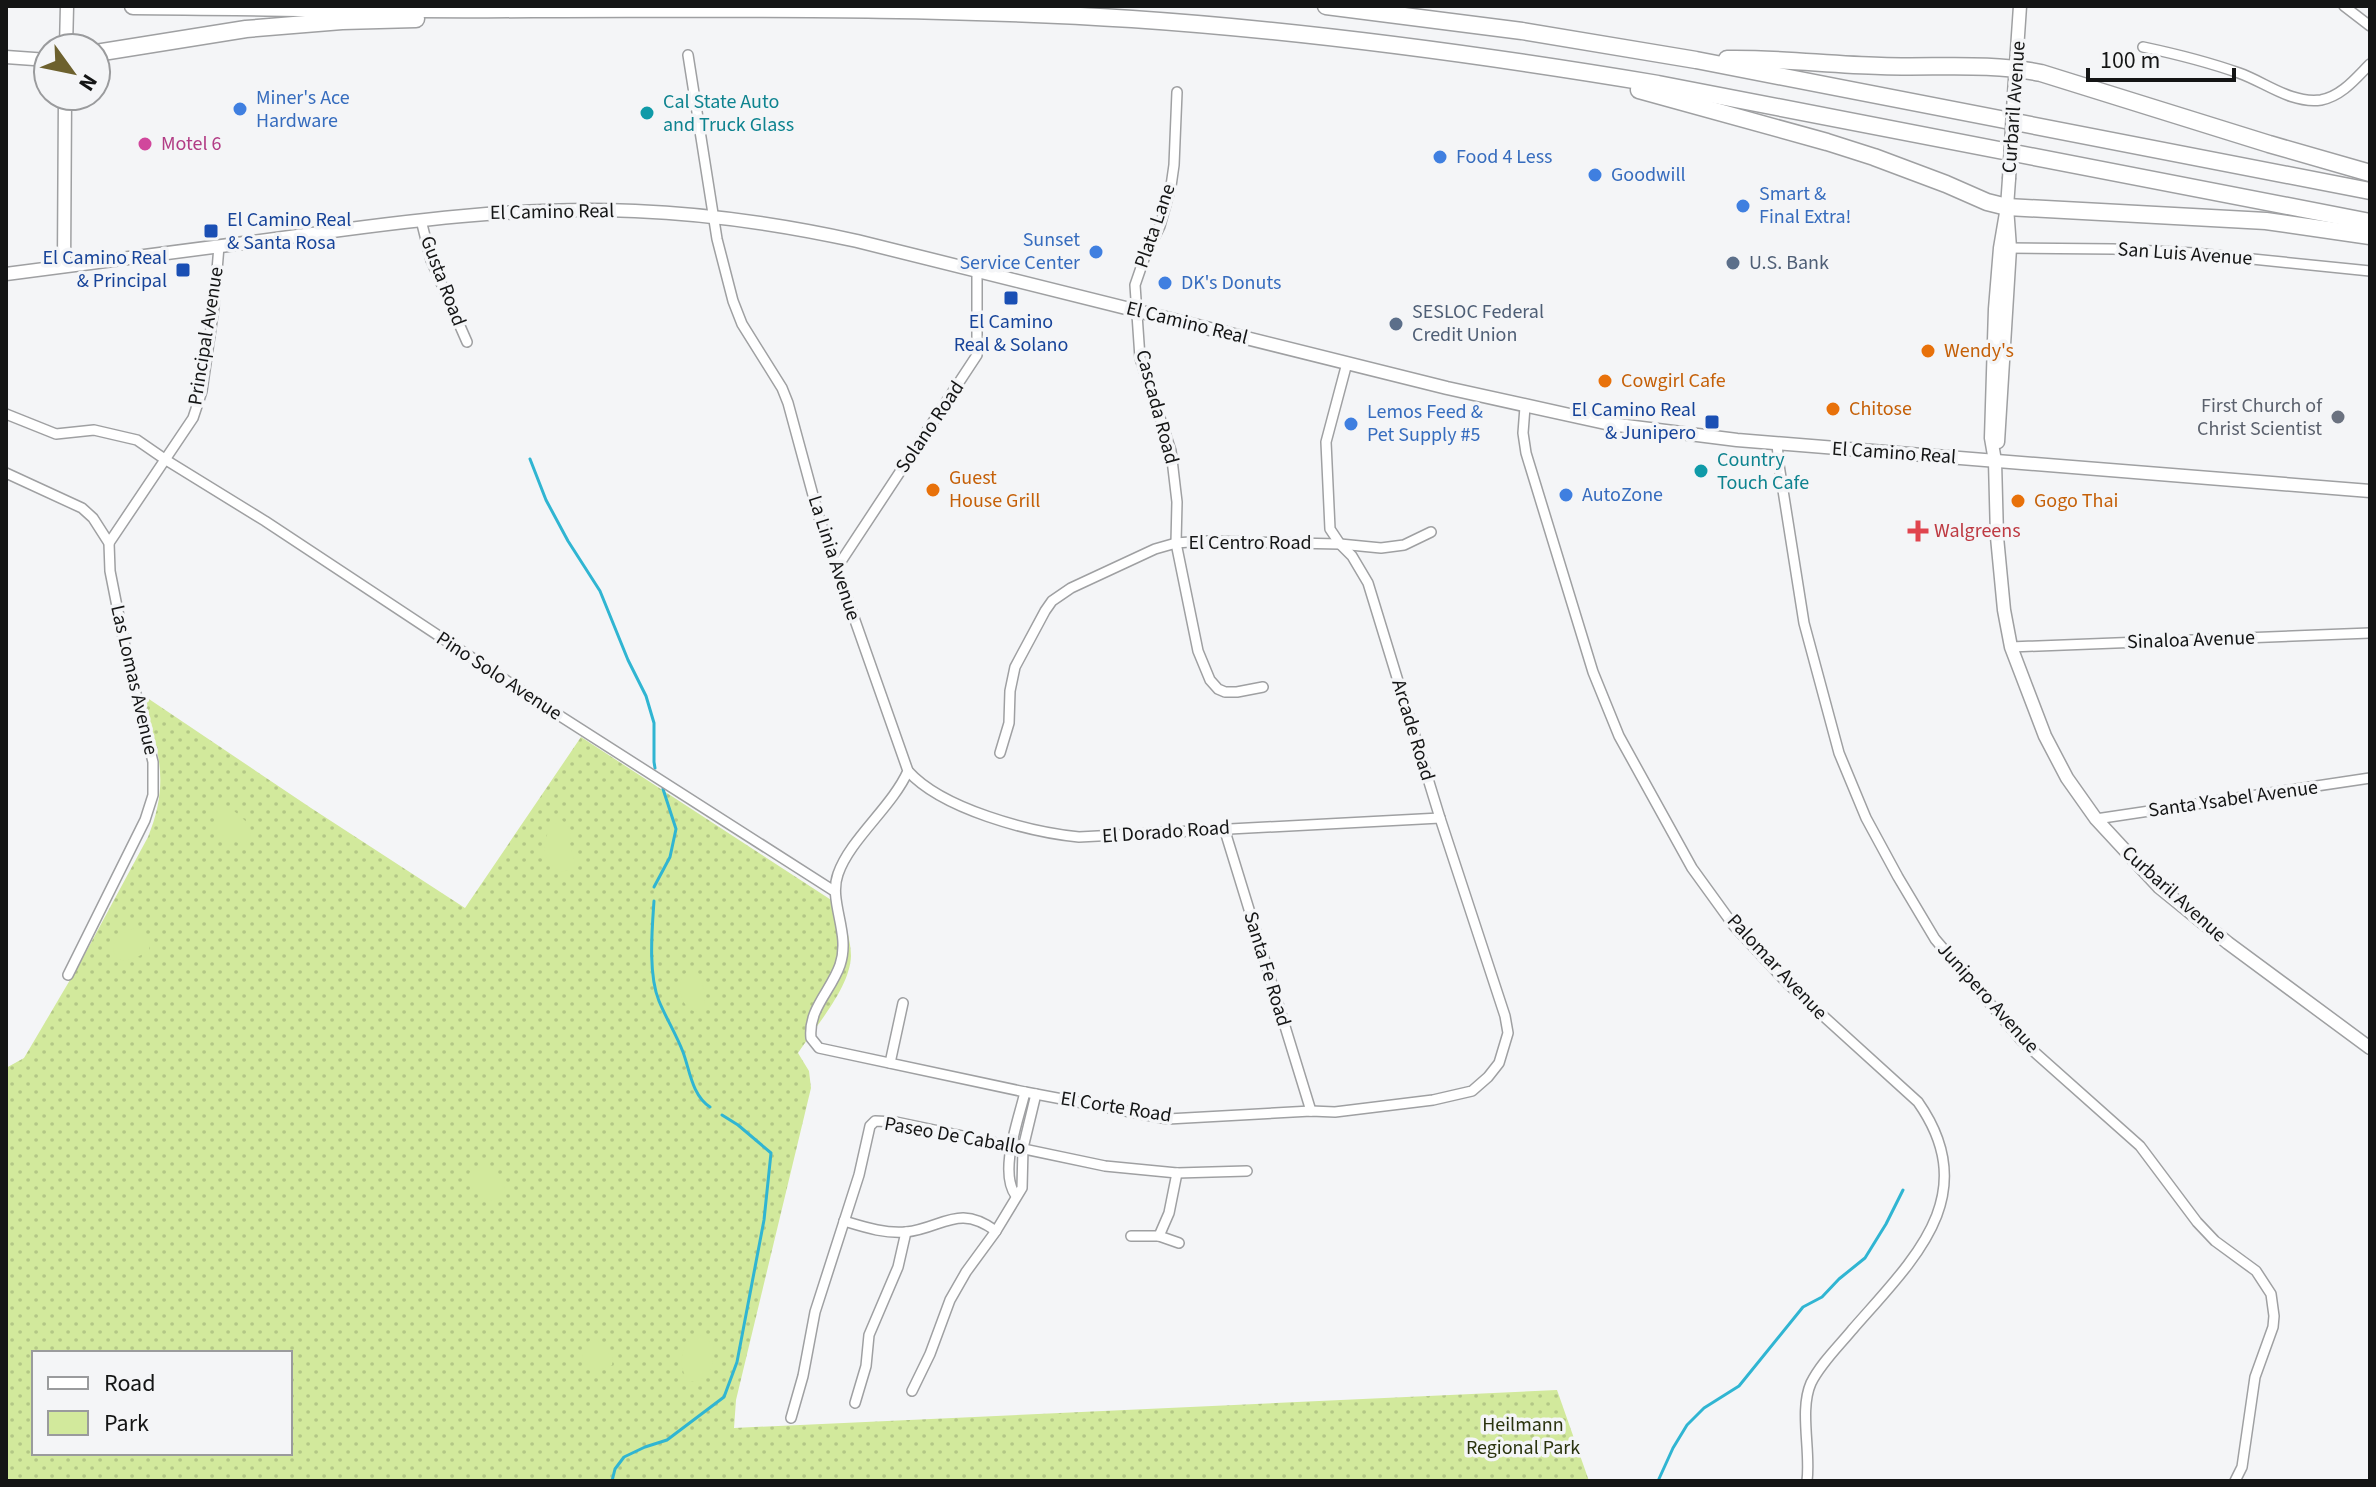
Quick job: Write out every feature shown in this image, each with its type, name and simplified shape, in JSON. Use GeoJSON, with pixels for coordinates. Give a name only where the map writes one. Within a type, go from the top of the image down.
{"type":"FeatureCollection","features":[{"type":"Feature","properties":{"kind":"highway"},"geometry":{"type":"LineString","coordinates":[[133,6],[952,12],[1130,19],[1359,40],[1658,84],[2370,222]]}},
{"type":"Feature","properties":{"kind":"highway"},"geometry":{"type":"LineString","coordinates":[[1326,6],[1522,31],[1696,60],[2370,191]]}},
{"type":"Feature","properties":{"kind":"highway"},"geometry":{"type":"LineString","coordinates":[[112,50],[246,29],[342,21],[439,18],[532,9]]}},
{"type":"Feature","properties":{"kind":"highway"},"geometry":{"type":"LineString","coordinates":[[1696,60],[1770,59],[1870,66],[1994,65],[2016,68],[2370,173]]}},
{"type":"Feature","properties":{"kind":"highway"},"geometry":{"type":"LineString","coordinates":[[1556,67],[1839,146],[2007,207],[2266,221],[2370,236]]}},
{"type":"Feature","properties":{"kind":"main road","name":"Curbaril Avenue"},"geometry":{"type":"LineString","coordinates":[[2020,6],[2005,248],[1995,309],[1991,438],[1995,461],[2000,573],[2011,647],[2045,736],[2067,778],[2096,819],[2141,869],[2180,905],[2370,1048]]}},
{"type":"Feature","properties":{"kind":"main road"},"geometry":{"type":"LineString","coordinates":[[6,57],[32,59]]}},
{"type":"Feature","properties":{"kind":"main road"},"geometry":{"type":"LineString","coordinates":[[64,266],[65,112]]}},
{"type":"Feature","properties":{"kind":"main road","name":"El Camino Real"},"geometry":{"type":"LineString","coordinates":[[6,274],[421,220],[515,211],[635,211],[714,217],[817,233],[1525,407],[1654,431],[1777,444],[2370,491]]}},
{"type":"Feature","properties":{"kind":"street"},"geometry":{"type":"LineString","coordinates":[[2344,6],[2370,26]]}},
{"type":"Feature","properties":{"kind":"street"},"geometry":{"type":"LineString","coordinates":[[2143,47],[2240,73],[2307,100],[2336,95],[2370,64]]}},
{"type":"Feature","properties":{"kind":"street","name":"La Linia Avenue"},"geometry":{"type":"LineString","coordinates":[[688,55],[720,255],[733,301],[742,324],[788,403],[836,569],[908,771]]}},
{"type":"Feature","properties":{"kind":"street","name":"Plata Lane"},"geometry":{"type":"LineString","coordinates":[[1136,310],[1138,273],[1160,226],[1171,186],[1177,92]]}},
{"type":"Feature","properties":{"kind":"street","name":"Gusta Road"},"geometry":{"type":"LineString","coordinates":[[421,220],[431,260],[467,342]]}},
{"type":"Feature","properties":{"kind":"street","name":"Principal Avenue"},"geometry":{"type":"LineString","coordinates":[[109,543],[193,418],[202,391],[219,246]]}},
{"type":"Feature","properties":{"kind":"street","name":"San Luis Avenue"},"geometry":{"type":"LineString","coordinates":[[2005,248],[2194,253],[2370,271]]}},
{"type":"Feature","properties":{"kind":"street","name":"Solano Road"},"geometry":{"type":"LineString","coordinates":[[836,569],[977,355],[977,271]]}},
{"type":"Feature","properties":{"kind":"street","name":"Cascada Road"},"geometry":{"type":"LineString","coordinates":[[1136,310],[1140,358],[1171,451],[1176,479],[1176,543],[1193,635],[1210,680],[1218,689],[1229,693],[1263,687]]}},
{"type":"Feature","properties":{"kind":"street","name":"Arcade Road"},"geometry":{"type":"LineString","coordinates":[[1347,363],[1326,442],[1330,529],[1352,556],[1368,583],[1508,1033],[1499,1063],[1472,1091]]}},
{"type":"Feature","properties":{"kind":"street","name":"Palomar Avenue"},"geometry":{"type":"LineString","coordinates":[[1525,407],[1523,433],[1526,453],[1593,672],[1619,736],[1656,805],[1692,868],[1734,926],[1788,984],[1911,1094],[1931,1120],[1942,1150],[1945,1163],[1944,1195],[1931,1230],[1905,1268],[1829,1356],[1809,1388],[1807,1481]]}},
{"type":"Feature","properties":{"kind":"street","name":"Pino Solo Avenue"},"geometry":{"type":"LineString","coordinates":[[6,414],[56,434],[94,430],[137,440],[834,891]]}},
{"type":"Feature","properties":{"kind":"street","name":"Junipero Avenue"},"geometry":{"type":"LineString","coordinates":[[1777,444],[1804,623],[1820,687],[1844,766],[1866,818],[1898,877],[1935,939],[2022,1041],[2140,1146],[2197,1222],[2215,1241],[2256,1271],[2271,1294],[2273,1327],[2255,1377],[2242,1467],[2235,1481]]}},
{"type":"Feature","properties":{"kind":"street"},"geometry":{"type":"LineString","coordinates":[[6,473],[82,508],[93,518],[109,543]]}},
{"type":"Feature","properties":{"kind":"street","name":"El Centro Road"},"geometry":{"type":"LineString","coordinates":[[1000,753],[1009,723],[1010,691],[1015,667],[1052,601],[1071,588],[1155,549],[1176,543],[1393,546],[1404,545],[1431,532]]}},
{"type":"Feature","properties":{"kind":"street","name":"Las Lomas Avenue"},"geometry":{"type":"LineString","coordinates":[[68,975],[140,832],[153,795],[153,762],[116,602],[109,543]]}},
{"type":"Feature","properties":{"kind":"street","name":"Sinaloa Avenue"},"geometry":{"type":"LineString","coordinates":[[2011,647],[2370,633]]}},
{"type":"Feature","properties":{"kind":"street"},"geometry":{"type":"LineString","coordinates":[[834,891],[843,861],[896,792],[908,771]]}},
{"type":"Feature","properties":{"kind":"street","name":"El Dorado Road"},"geometry":{"type":"LineString","coordinates":[[908,771],[918,782],[952,802],[984,815],[1062,835],[1094,837],[1440,818]]}},
{"type":"Feature","properties":{"kind":"street","name":"Santa Ysabel Avenue"},"geometry":{"type":"LineString","coordinates":[[2096,819],[2370,778]]}},
{"type":"Feature","properties":{"kind":"street","name":"Santa Fe Road"},"geometry":{"type":"LineString","coordinates":[[1224,828],[1311,1111]]}},
{"type":"Feature","properties":{"kind":"street","name":"El Corte Road"},"geometry":{"type":"LineString","coordinates":[[834,891],[843,931],[843,954],[835,976],[811,1017],[809,1026],[813,1042],[819,1048],[1168,1119],[1335,1112],[1433,1100],[1472,1091]]}},
{"type":"Feature","properties":{"kind":"street"},"geometry":{"type":"LineString","coordinates":[[890,1063],[903,1003]]}},
{"type":"Feature","properties":{"kind":"street"},"geometry":{"type":"LineString","coordinates":[[1016,1196],[1011,1189],[1012,1145],[1025,1092]]}},
{"type":"Feature","properties":{"kind":"street"},"geometry":{"type":"LineString","coordinates":[[912,1391],[950,1300],[1022,1188],[1023,1148],[1036,1094]]}},
{"type":"Feature","properties":{"kind":"street"},"geometry":{"type":"LineString","coordinates":[[1017,1120],[1029,1122]]}},
{"type":"Feature","properties":{"kind":"street","name":"Paseo De Caballo"},"geometry":{"type":"LineString","coordinates":[[791,1418],[803,1376],[815,1312],[859,1175],[870,1126],[875,1121],[896,1122],[1105,1166],[1177,1173],[1247,1171]]}},
{"type":"Feature","properties":{"kind":"street"},"geometry":{"type":"LineString","coordinates":[[1159,1236],[1169,1213],[1177,1173]]}},
{"type":"Feature","properties":{"kind":"street"},"geometry":{"type":"LineString","coordinates":[[844,1221],[871,1229],[906,1232],[942,1220],[961,1218],[982,1222],[996,1231]]}},
{"type":"Feature","properties":{"kind":"street"},"geometry":{"type":"LineString","coordinates":[[855,1403],[866,1366],[869,1335],[898,1267],[906,1232]]}},
{"type":"Feature","properties":{"kind":"street"},"geometry":{"type":"LineString","coordinates":[[1131,1236],[1159,1236],[1179,1243]]}},
{"type":"Feature","properties":{"kind":"green space","name":"Heilmann Regional Park"},"geometry":{"type":"Polygon","coordinates":[[[140,693],[465,908],[581,737],[842,907],[851,950],[849,968],[838,994],[798,1053],[809,1071],[811,1088],[736,1400],[734,1428],[1557,1390],[1589,1481],[6,1481],[6,1068],[24,1058],[148,837],[159,798],[157,748],[140,693]]]}},
{"type":"Feature","properties":{"kind":"green space"},"geometry":{"type":"Polygon","coordinates":[[[217,810],[233,810],[250,825],[251,836],[246,843],[232,841],[217,829],[217,810]]]}},
{"type":"Feature","properties":{"kind":"green space"},"geometry":{"type":"Polygon","coordinates":[[[562,820],[571,830],[574,861],[572,867],[563,872],[548,861],[544,846],[550,830],[562,820]]]}},
{"type":"Feature","properties":{"kind":"green space"},"geometry":{"type":"Polygon","coordinates":[[[135,928],[151,938],[149,950],[135,958],[117,958],[114,946],[118,939],[135,928]]]}},
{"type":"Feature","properties":{"kind":"green space"},"geometry":{"type":"Polygon","coordinates":[[[690,971],[699,974],[704,989],[705,1004],[697,1012],[687,1007],[681,992],[683,975],[690,971]]]}},
{"type":"Feature","properties":{"kind":"green space"},"geometry":{"type":"Polygon","coordinates":[[[488,1170],[504,1182],[505,1192],[499,1201],[484,1198],[472,1187],[467,1178],[470,1172],[488,1170]]]}},
{"type":"Feature","properties":{"kind":"green space"},"geometry":{"type":"Polygon","coordinates":[[[697,1334],[713,1343],[712,1364],[704,1378],[690,1382],[683,1370],[682,1356],[691,1338],[697,1334]]]}},
{"type":"Feature","properties":{"kind":"green space"},"geometry":{"type":"Polygon","coordinates":[[[592,1339],[598,1341],[613,1358],[612,1365],[596,1369],[585,1362],[582,1351],[592,1339]]]}},
{"type":"Feature","properties":{"kind":"waterway"},"geometry":{"type":"LineString","coordinates":[[530,459],[546,500],[600,591],[646,696],[654,723],[655,768]]}},
{"type":"Feature","properties":{"kind":"waterway"},"geometry":{"type":"LineString","coordinates":[[654,887],[670,857],[676,829],[663,789]]}},
{"type":"Feature","properties":{"kind":"waterway"},"geometry":{"type":"LineString","coordinates":[[654,901],[652,952],[656,990],[695,1089],[710,1107]]}},
{"type":"Feature","properties":{"kind":"waterway"},"geometry":{"type":"LineString","coordinates":[[612,1481],[615,1469],[624,1457],[667,1440],[724,1397],[737,1362],[764,1220],[771,1153],[722,1115]]}},
{"type":"Feature","properties":{"kind":"waterway"},"geometry":{"type":"LineString","coordinates":[[1658,1481],[1687,1425],[1704,1408],[1739,1386],[1803,1307],[1822,1297],[1865,1258],[1903,1190]]}},
{"type":"Feature","properties":{"kind":"place","name":"Miner's Ace Hardware"},"geometry":{"type":"Point","coordinates":[240,109]}},
{"type":"Feature","properties":{"kind":"place","name":"Cal State Auto and Truck Glass"},"geometry":{"type":"Point","coordinates":[647,113]}},
{"type":"Feature","properties":{"kind":"place","name":"Motel 6"},"geometry":{"type":"Point","coordinates":[145,144]}},
{"type":"Feature","properties":{"kind":"place","name":"Food 4 Less"},"geometry":{"type":"Point","coordinates":[1440,157]}},
{"type":"Feature","properties":{"kind":"place","name":"Goodwill"},"geometry":{"type":"Point","coordinates":[1595,175]}},
{"type":"Feature","properties":{"kind":"place","name":"Smart & Final Extra!"},"geometry":{"type":"Point","coordinates":[1743,206]}},
{"type":"Feature","properties":{"kind":"place","name":"El Camino Real & Santa Rosa"},"geometry":{"type":"Point","coordinates":[211,231]}},
{"type":"Feature","properties":{"kind":"place","name":"Sunset Service Center"},"geometry":{"type":"Point","coordinates":[1096,252]}},
{"type":"Feature","properties":{"kind":"place","name":"U.S. Bank"},"geometry":{"type":"Point","coordinates":[1733,263]}},
{"type":"Feature","properties":{"kind":"place","name":"El Camino Real & Principal"},"geometry":{"type":"Point","coordinates":[183,270]}},
{"type":"Feature","properties":{"kind":"place","name":"DK's Donuts"},"geometry":{"type":"Point","coordinates":[1165,283]}},
{"type":"Feature","properties":{"kind":"place","name":"El Camino Real & Solano"},"geometry":{"type":"Point","coordinates":[1011,298]}},
{"type":"Feature","properties":{"kind":"place","name":"SESLOC Federal Credit Union"},"geometry":{"type":"Point","coordinates":[1396,324]}},
{"type":"Feature","properties":{"kind":"place","name":"Wendy's"},"geometry":{"type":"Point","coordinates":[1928,351]}},
{"type":"Feature","properties":{"kind":"place","name":"Cowgirl Cafe"},"geometry":{"type":"Point","coordinates":[1605,381]}},
{"type":"Feature","properties":{"kind":"place","name":"Chitose"},"geometry":{"type":"Point","coordinates":[1833,409]}},
{"type":"Feature","properties":{"kind":"place","name":"First Church of Christ Scientist"},"geometry":{"type":"Point","coordinates":[2338,417]}},
{"type":"Feature","properties":{"kind":"place","name":"El Camino Real & Junipero"},"geometry":{"type":"Point","coordinates":[1712,422]}},
{"type":"Feature","properties":{"kind":"place","name":"Lemos Feed & Pet Supply #5"},"geometry":{"type":"Point","coordinates":[1351,424]}},
{"type":"Feature","properties":{"kind":"place","name":"Country Touch Cafe"},"geometry":{"type":"Point","coordinates":[1701,471]}},
{"type":"Feature","properties":{"kind":"place","name":"Guest House Grill"},"geometry":{"type":"Point","coordinates":[933,490]}},
{"type":"Feature","properties":{"kind":"place","name":"AutoZone"},"geometry":{"type":"Point","coordinates":[1566,495]}},
{"type":"Feature","properties":{"kind":"place","name":"Gogo Thai"},"geometry":{"type":"Point","coordinates":[2018,501]}},
{"type":"Feature","properties":{"kind":"place","name":"Walgreens"},"geometry":{"type":"Point","coordinates":[1918,531]}}]}
